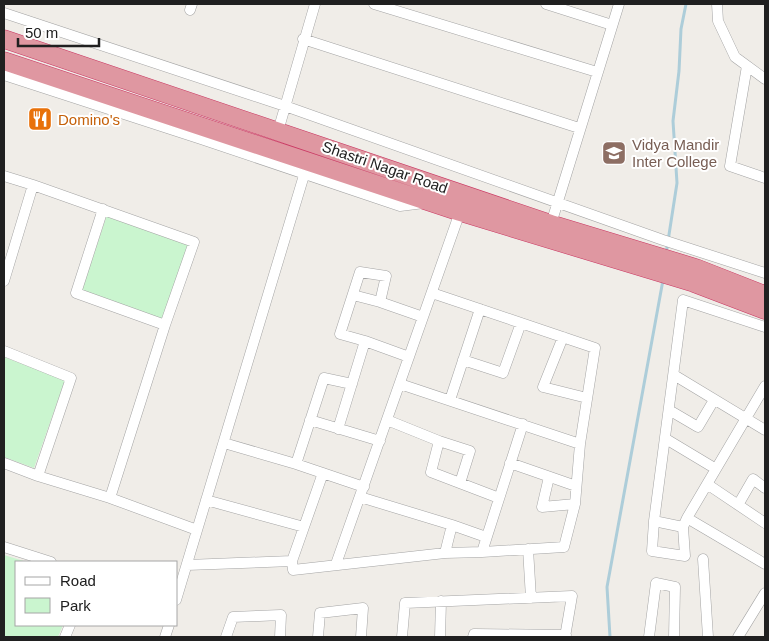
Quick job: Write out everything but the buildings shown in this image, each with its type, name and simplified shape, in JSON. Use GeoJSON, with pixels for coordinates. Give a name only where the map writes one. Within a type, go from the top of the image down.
{"type":"FeatureCollection","features":[{"type":"Feature","properties":{"kind":"highway","name":"Shastri Nagar Road"},"geometry":{"type":"LineString","coordinates":[[4,39],[278,131],[549,231],[765,295]]}},
{"type":"Feature","properties":{"kind":"highway"},"geometry":{"type":"LineString","coordinates":[[4,61],[274,150],[306,168],[460,212],[549,231]]}},
{"type":"Feature","properties":{"kind":"highway"},"geometry":{"type":"LineString","coordinates":[[274,150],[278,131]]}},
{"type":"Feature","properties":{"kind":"highway"},"geometry":{"type":"LineString","coordinates":[[695,275],[765,310]]}},
{"type":"Feature","properties":{"kind":"street"},"geometry":{"type":"LineString","coordinates":[[278,131],[303,39],[315,4]]}},
{"type":"Feature","properties":{"kind":"street"},"geometry":{"type":"LineString","coordinates":[[374,4],[597,72]]}},
{"type":"Feature","properties":{"kind":"street"},"geometry":{"type":"LineString","coordinates":[[546,4],[612,25]]}},
{"type":"Feature","properties":{"kind":"street"},"geometry":{"type":"LineString","coordinates":[[549,231],[579,128],[619,4]]}},
{"type":"Feature","properties":{"kind":"street"},"geometry":{"type":"LineString","coordinates":[[717,4],[718,22],[735,57],[765,79]]}},
{"type":"Feature","properties":{"kind":"street"},"geometry":{"type":"LineString","coordinates":[[4,13],[285,106],[663,240],[765,273]]}},
{"type":"Feature","properties":{"kind":"street"},"geometry":{"type":"LineString","coordinates":[[303,39],[579,128]]}},
{"type":"Feature","properties":{"kind":"street"},"geometry":{"type":"LineString","coordinates":[[747,66],[730,166],[765,178]]}},
{"type":"Feature","properties":{"kind":"street"},"geometry":{"type":"LineString","coordinates":[[4,76],[201,139],[306,168],[178,594]]}},
{"type":"Feature","properties":{"kind":"street"},"geometry":{"type":"LineString","coordinates":[[4,176],[194,242],[165,325],[110,498]]}},
{"type":"Feature","properties":{"kind":"street"},"geometry":{"type":"LineString","coordinates":[[4,281],[34,185]]}},
{"type":"Feature","properties":{"kind":"street"},"geometry":{"type":"LineString","coordinates":[[103,210],[76,293],[165,325]]}},
{"type":"Feature","properties":{"kind":"street"},"geometry":{"type":"LineString","coordinates":[[336,564],[460,212]]}},
{"type":"Feature","properties":{"kind":"street"},"geometry":{"type":"LineString","coordinates":[[380,302],[386,276],[360,272],[340,334],[409,357]]}},
{"type":"Feature","properties":{"kind":"street"},"geometry":{"type":"LineString","coordinates":[[323,473],[292,561],[293,570],[445,553],[564,547],[575,504],[580,444],[594,348],[432,293]]}},
{"type":"Feature","properties":{"kind":"street"},"geometry":{"type":"LineString","coordinates":[[353,295],[423,317]]}},
{"type":"Feature","properties":{"kind":"street"},"geometry":{"type":"LineString","coordinates":[[765,327],[684,300],[654,521],[652,551],[685,556],[685,522],[765,386]]}},
{"type":"Feature","properties":{"kind":"street"},"geometry":{"type":"LineString","coordinates":[[450,400],[480,309]]}},
{"type":"Feature","properties":{"kind":"street"},"geometry":{"type":"LineString","coordinates":[[463,360],[503,373],[521,323]]}},
{"type":"Feature","properties":{"kind":"street"},"geometry":{"type":"LineString","coordinates":[[562,337],[543,387],[587,398]]}},
{"type":"Feature","properties":{"kind":"street"},"geometry":{"type":"LineString","coordinates":[[338,429],[365,341]]}},
{"type":"Feature","properties":{"kind":"street"},"geometry":{"type":"LineString","coordinates":[[4,351],[71,378],[38,476]]}},
{"type":"Feature","properties":{"kind":"street"},"geometry":{"type":"LineString","coordinates":[[674,375],[765,430]]}},
{"type":"Feature","properties":{"kind":"street"},"geometry":{"type":"LineString","coordinates":[[296,464],[324,378],[352,384]]}},
{"type":"Feature","properties":{"kind":"street"},"geometry":{"type":"LineString","coordinates":[[400,384],[580,444]]}},
{"type":"Feature","properties":{"kind":"street"},"geometry":{"type":"LineString","coordinates":[[669,410],[698,427],[714,400]]}},
{"type":"Feature","properties":{"kind":"street"},"geometry":{"type":"LineString","coordinates":[[310,420],[380,441]]}},
{"type":"Feature","properties":{"kind":"street"},"geometry":{"type":"LineString","coordinates":[[387,420],[470,451],[460,483]]}},
{"type":"Feature","properties":{"kind":"street"},"geometry":{"type":"LineString","coordinates":[[482,552],[523,424]]}},
{"type":"Feature","properties":{"kind":"street"},"geometry":{"type":"LineString","coordinates":[[666,439],[716,469]]}},
{"type":"Feature","properties":{"kind":"street"},"geometry":{"type":"LineString","coordinates":[[439,441],[431,472],[499,498]]}},
{"type":"Feature","properties":{"kind":"street"},"geometry":{"type":"LineString","coordinates":[[224,443],[323,473],[362,492],[486,537]]}},
{"type":"Feature","properties":{"kind":"street"},"geometry":{"type":"LineString","coordinates":[[510,462],[576,486]]}},
{"type":"Feature","properties":{"kind":"street"},"geometry":{"type":"LineString","coordinates":[[4,463],[38,476],[110,498],[197,530]]}},
{"type":"Feature","properties":{"kind":"street"},"geometry":{"type":"LineString","coordinates":[[549,477],[542,507],[575,504]]}},
{"type":"Feature","properties":{"kind":"street"},"geometry":{"type":"LineString","coordinates":[[738,505],[753,479],[765,488]]}},
{"type":"Feature","properties":{"kind":"street"},"geometry":{"type":"LineString","coordinates":[[707,484],[765,523]]}},
{"type":"Feature","properties":{"kind":"street"},"geometry":{"type":"LineString","coordinates":[[206,500],[304,527]]}},
{"type":"Feature","properties":{"kind":"street"},"geometry":{"type":"LineString","coordinates":[[654,521],[685,522],[765,564]]}},
{"type":"Feature","properties":{"kind":"street"},"geometry":{"type":"LineString","coordinates":[[445,553],[452,525]]}},
{"type":"Feature","properties":{"kind":"street"},"geometry":{"type":"LineString","coordinates":[[4,547],[48,561]]}},
{"type":"Feature","properties":{"kind":"street"},"geometry":{"type":"LineString","coordinates":[[528,550],[531,598]]}},
{"type":"Feature","properties":{"kind":"street"},"geometry":{"type":"LineString","coordinates":[[703,559],[708,637]]}},
{"type":"Feature","properties":{"kind":"street"},"geometry":{"type":"LineString","coordinates":[[187,565],[292,561]]}},
{"type":"Feature","properties":{"kind":"street"},"geometry":{"type":"LineString","coordinates":[[649,637],[656,583],[674,587],[674,637]]}},
{"type":"Feature","properties":{"kind":"street"},"geometry":{"type":"LineString","coordinates":[[738,637],[765,593]]}},
{"type":"Feature","properties":{"kind":"street"},"geometry":{"type":"LineString","coordinates":[[402,637],[405,603],[572,596],[566,636],[474,634],[473,637]]}},
{"type":"Feature","properties":{"kind":"street"},"geometry":{"type":"LineString","coordinates":[[440,637],[441,601]]}},
{"type":"Feature","properties":{"kind":"street"},"geometry":{"type":"LineString","coordinates":[[318,637],[320,613],[363,608],[361,637]]}},
{"type":"Feature","properties":{"kind":"street"},"geometry":{"type":"LineString","coordinates":[[226,637],[233,617],[281,616],[280,637]]}},
{"type":"Feature","properties":{"kind":"green space"},"geometry":{"type":"Polygon","coordinates":[[[107,215],[190,245],[162,320],[82,290],[107,215]]]}},
{"type":"Feature","properties":{"kind":"green space"},"geometry":{"type":"Polygon","coordinates":[[[4,357],[65,380],[34,468],[4,457],[4,357]]]}},
{"type":"Feature","properties":{"kind":"green space"},"geometry":{"type":"Polygon","coordinates":[[[4,555],[24,561],[15,561],[15,626],[63,626],[58,637],[4,637],[4,555]]]}},
{"type":"Feature","properties":{"kind":"waterway"},"geometry":{"type":"LineString","coordinates":[[666,254],[677,183],[673,121],[679,71],[681,29],[686,4]]}},
{"type":"Feature","properties":{"kind":"waterway"},"geometry":{"type":"LineString","coordinates":[[610,637],[607,587],[663,280]]}},
{"type":"Feature","properties":{"kind":"place","name":"Domino's"},"geometry":{"type":"Point","coordinates":[40,119]}},
{"type":"Feature","properties":{"kind":"place","name":"Vidya Mandir Inter College"},"geometry":{"type":"Point","coordinates":[614,153]}}]}
